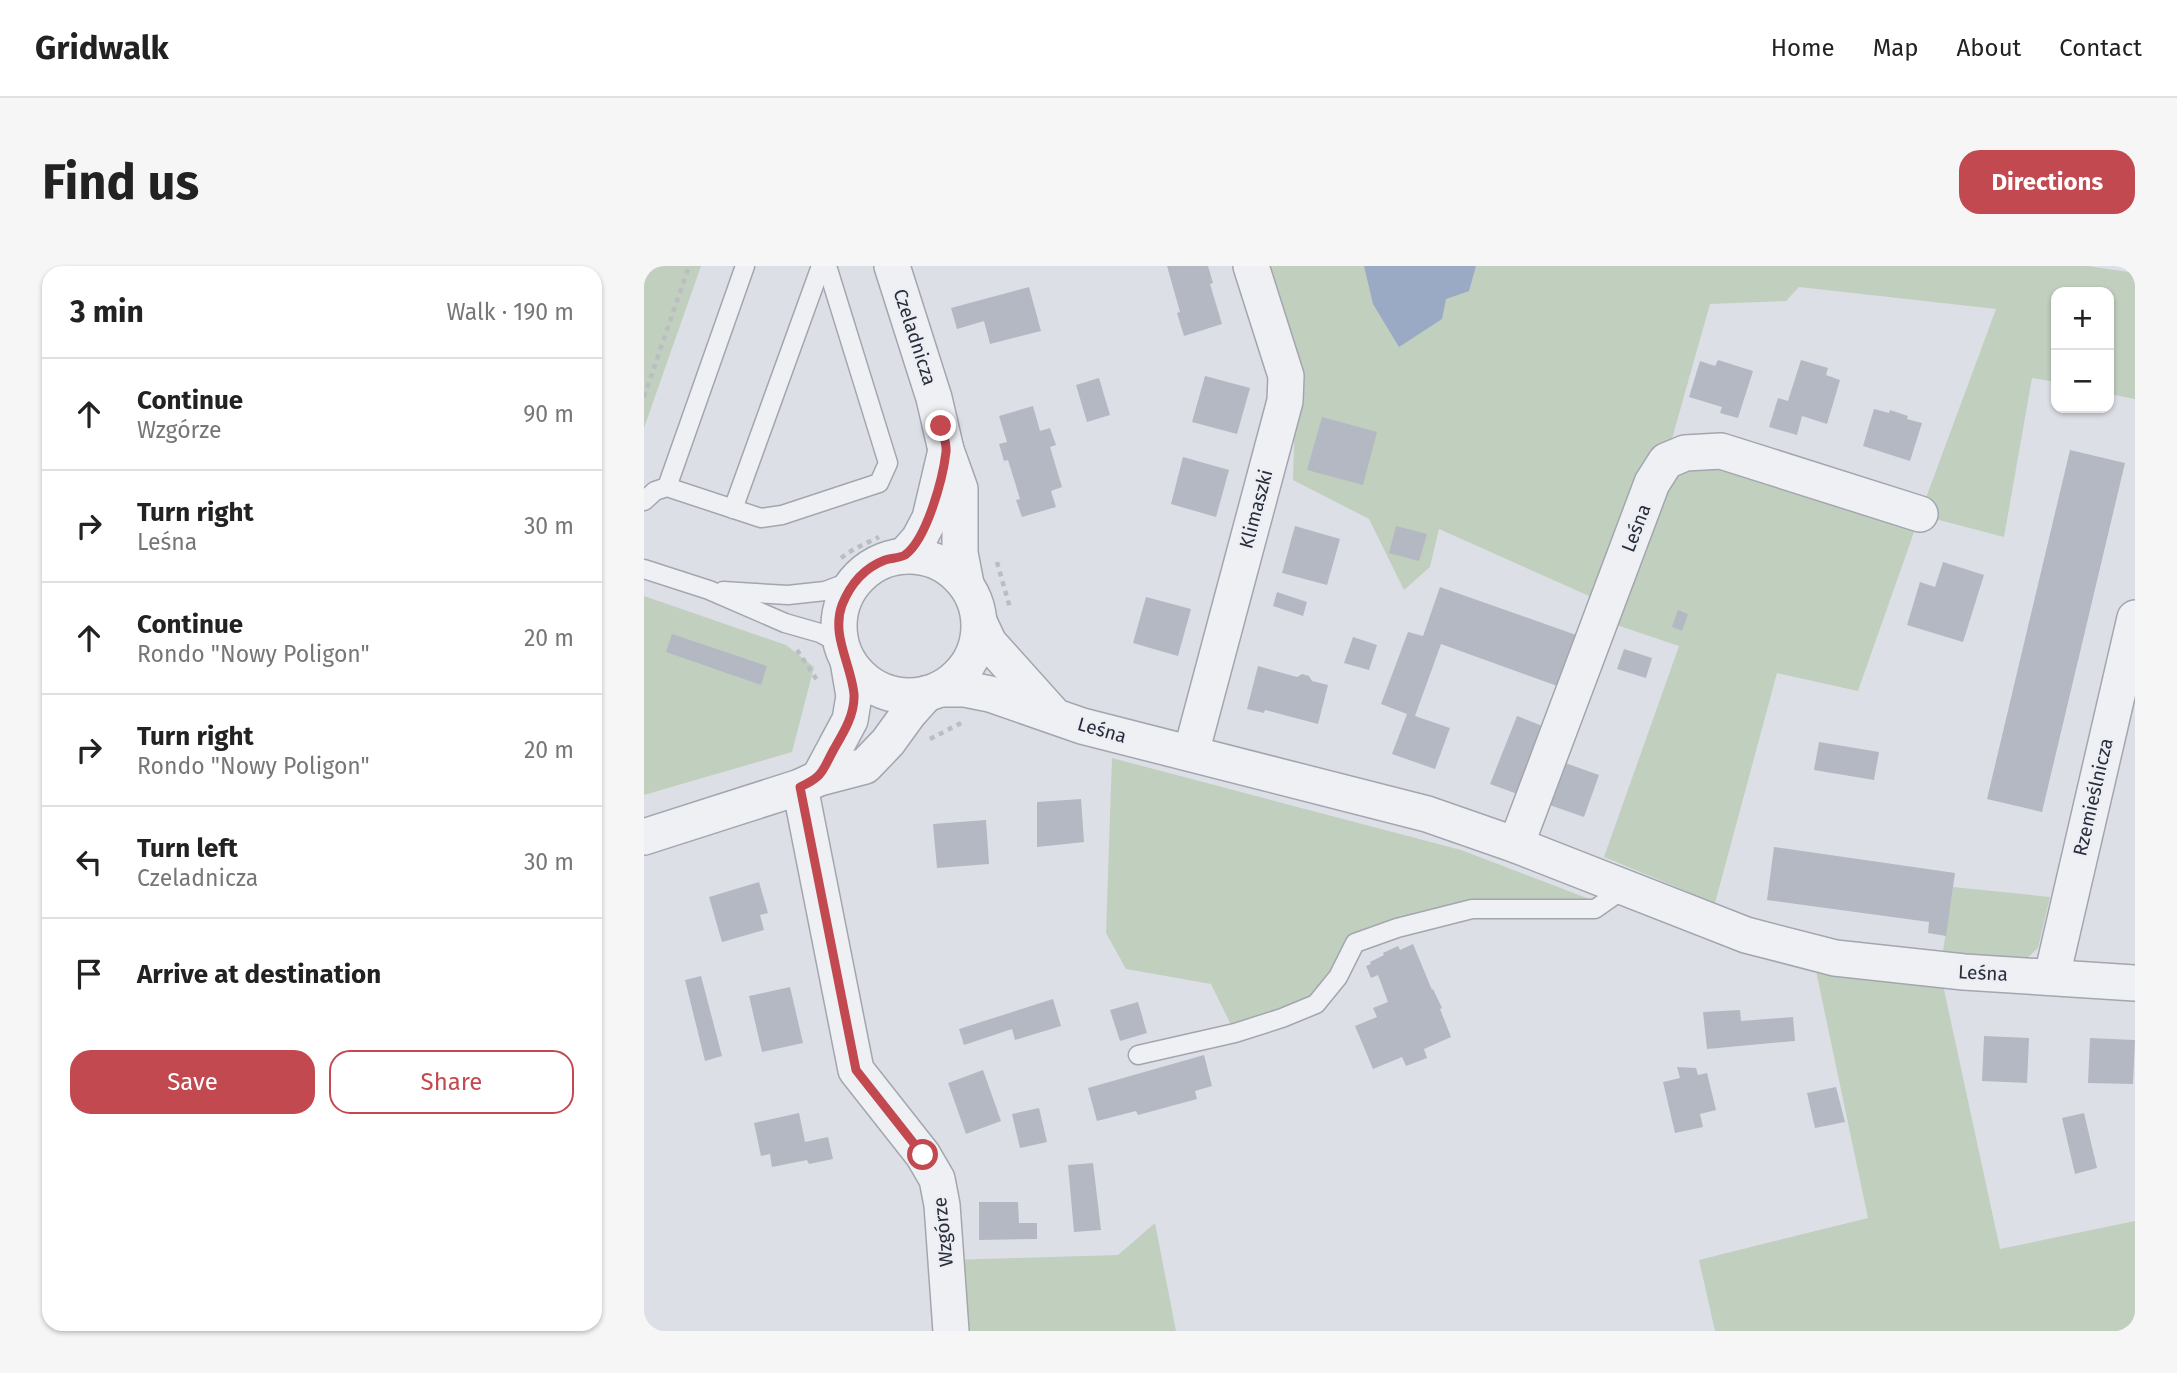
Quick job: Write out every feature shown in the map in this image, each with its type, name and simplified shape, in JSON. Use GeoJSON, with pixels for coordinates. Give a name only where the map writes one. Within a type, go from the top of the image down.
{"type":"FeatureCollection","features":[{"type":"Feature","properties":{"kind":"street","name":"Czeladnicza"},"geometry":{"type":"LineString","coordinates":[[892,266],[960,489],[960,554],[966,584]]}},
{"type":"Feature","properties":{"kind":"street","name":"Klimaszki"},"geometry":{"type":"LineString","coordinates":[[1191,753],[1285,401],[1286,376],[1251,266]]}},
{"type":"Feature","properties":{"kind":"street","name":"Czeladnicza"},"geometry":{"type":"LineString","coordinates":[[904,556],[919,540],[930,518],[946,450]]}},
{"type":"Feature","properties":{"kind":"street","name":"Leśna"},"geometry":{"type":"LineString","coordinates":[[1516,845],[1652,483],[1666,461],[1685,453],[1721,451],[1920,514]]}},
{"type":"Feature","properties":{"kind":"street"},"geometry":{"type":"LineString","coordinates":[[644,837],[865,766],[933,692],[957,677],[969,664],[977,645],[995,617],[976,603],[966,584],[950,569],[920,556],[904,556],[879,563],[857,579],[847,593],[839,627],[854,696],[850,720],[809,783]]}},
{"type":"Feature","properties":{"kind":"street","name":"Leśna"},"geometry":{"type":"LineString","coordinates":[[995,617],[989,643],[1053,715]]}},
{"type":"Feature","properties":{"kind":"street","name":"Rzemieślnicza"},"geometry":{"type":"LineString","coordinates":[[2052,976],[2135,618]]}},
{"type":"Feature","properties":{"kind":"street"},"geometry":{"type":"LineString","coordinates":[[844,653],[859,676],[873,687],[908,696],[933,692]]}},
{"type":"Feature","properties":{"kind":"street","name":"Leśna"},"geometry":{"type":"LineString","coordinates":[[933,692],[965,689],[990,694],[1082,726],[1427,814],[1516,845],[1746,935],[1835,958],[1964,972],[2135,983]]}},
{"type":"Feature","properties":{"kind":"street","name":"Wzgórze"},"geometry":{"type":"LineString","coordinates":[[809,783],[856,1070],[923,1155],[937,1179],[942,1205],[951,1331]]}},
{"type":"Feature","properties":{"kind":"lane"},"geometry":{"type":"LineString","coordinates":[[667,487],[745,266]]}},
{"type":"Feature","properties":{"kind":"lane"},"geometry":{"type":"LineString","coordinates":[[733,509],[821,266]]}},
{"type":"Feature","properties":{"kind":"lane"},"geometry":{"type":"LineString","coordinates":[[644,501],[655,491],[667,487],[761,518],[782,515],[879,483],[888,463],[827,266]]}},
{"type":"Feature","properties":{"kind":"lane"},"geometry":{"type":"LineString","coordinates":[[644,569],[709,590],[785,623],[820,633],[844,653]]}},
{"type":"Feature","properties":{"kind":"lane"},"geometry":{"type":"LineString","coordinates":[[709,590],[788,594],[824,591],[857,579]]}},
{"type":"Feature","properties":{"kind":"lane"},"geometry":{"type":"LineString","coordinates":[[1138,1055],[1236,1033],[1316,1004],[1338,977],[1355,943],[1397,928],[1472,909],[1595,909],[1625,888]]}},
{"type":"Feature","properties":{"kind":"path"},"geometry":{"type":"LineString","coordinates":[[644,397],[689,266]]}},
{"type":"Feature","properties":{"kind":"path"},"geometry":{"type":"LineString","coordinates":[[995,617],[996,558]]}},
{"type":"Feature","properties":{"kind":"path"},"geometry":{"type":"LineString","coordinates":[[792,644],[821,686]]}},
{"type":"Feature","properties":{"kind":"path"},"geometry":{"type":"LineString","coordinates":[[929,739],[965,721]]}},
{"type":"Feature","properties":{"kind":"green space"},"geometry":{"type":"Polygon","coordinates":[[[644,266],[701,266],[644,428],[644,266]]]}},
{"type":"Feature","properties":{"kind":"green space"},"geometry":{"type":"Polygon","coordinates":[[[1270,266],[2088,266],[2135,273],[2135,399],[2114,395],[2114,287],[2051,287],[2051,381],[2032,378],[2004,537],[1920,515],[1858,691],[1777,673],[1715,903],[1604,857],[1679,646],[1602,620],[1607,604],[1439,529],[1430,567],[1404,590],[1369,519],[1293,480],[1295,413],[1289,337],[1270,266]],[[1799,287],[1786,301],[1710,304],[1666,460],[1701,451],[1920,514],[1996,309],[1799,287]]]}},
{"type":"Feature","properties":{"kind":"green space"},"geometry":{"type":"Polygon","coordinates":[[[644,596],[786,645],[814,667],[792,752],[644,795],[644,596]]]}},
{"type":"Feature","properties":{"kind":"green space"},"geometry":{"type":"Polygon","coordinates":[[[1112,758],[1461,850],[1597,902],[1472,909],[1356,943],[1316,1004],[1235,1033],[1211,984],[1126,969],[1106,933],[1112,758]]]}},
{"type":"Feature","properties":{"kind":"green space"},"geometry":{"type":"Polygon","coordinates":[[[1953,887],[2050,897],[2038,948],[2010,974],[1940,971],[2000,1249],[2135,1221],[2135,1331],[1715,1331],[1699,1260],[1868,1218],[1812,952],[1940,970],[1953,887]]]}},
{"type":"Feature","properties":{"kind":"green space"},"geometry":{"type":"Polygon","coordinates":[[[1155,1223],[1176,1331],[951,1331],[946,1260],[1118,1255],[1155,1223]]]}},
{"type":"Feature","properties":{"kind":"water"},"geometry":{"type":"Polygon","coordinates":[[[1364,266],[1476,266],[1469,291],[1446,299],[1442,319],[1399,347],[1373,304],[1364,266]]]}},
{"type":"Feature","properties":{"kind":"building"},"geometry":{"type":"Polygon","coordinates":[[[1167,266],[1208,266],[1213,283],[1210,284],[1222,324],[1184,336],[1167,266]]]}},
{"type":"Feature","properties":{"kind":"building"},"geometry":{"type":"Polygon","coordinates":[[[1029,287],[1041,331],[990,344],[984,321],[957,329],[951,308],[1029,287]]]}},
{"type":"Feature","properties":{"kind":"building"},"geometry":{"type":"Polygon","coordinates":[[[1718,360],[1753,371],[1738,418],[1720,413],[1722,407],[1689,397],[1700,361],[1715,366],[1718,360]]]}},
{"type":"Feature","properties":{"kind":"building"},"geometry":{"type":"Polygon","coordinates":[[[1801,360],[1828,368],[1826,375],[1840,380],[1827,424],[1802,416],[1797,435],[1769,427],[1778,398],[1788,401],[1801,360]]]}},
{"type":"Feature","properties":{"kind":"building"},"geometry":{"type":"Polygon","coordinates":[[[1205,376],[1250,388],[1237,434],[1192,422],[1205,376]]]}},
{"type":"Feature","properties":{"kind":"building"},"geometry":{"type":"Polygon","coordinates":[[[1099,378],[1110,415],[1087,422],[1076,385],[1099,378]]]}},
{"type":"Feature","properties":{"kind":"building"},"geometry":{"type":"Polygon","coordinates":[[[1033,406],[1040,431],[1050,428],[1056,445],[1050,447],[1062,487],[1051,491],[1056,507],[1022,517],[1016,500],[1020,499],[1008,460],[1004,461],[999,444],[1007,442],[999,416],[1033,406]]]}},
{"type":"Feature","properties":{"kind":"building"},"geometry":{"type":"Polygon","coordinates":[[[1874,409],[1889,413],[1890,410],[1922,423],[1910,461],[1863,446],[1874,409]]]}},
{"type":"Feature","properties":{"kind":"building"},"geometry":{"type":"Polygon","coordinates":[[[1322,417],[1377,432],[1363,485],[1307,470],[1322,417]]]}},
{"type":"Feature","properties":{"kind":"building"},"geometry":{"type":"Polygon","coordinates":[[[2070,450],[2125,463],[2042,812],[1987,799],[2070,450]]]}},
{"type":"Feature","properties":{"kind":"building"},"geometry":{"type":"Polygon","coordinates":[[[1183,457],[1229,470],[1216,517],[1171,504],[1183,457]]]}},
{"type":"Feature","properties":{"kind":"building"},"geometry":{"type":"Polygon","coordinates":[[[1295,526],[1340,539],[1327,585],[1282,573],[1295,526]]]}},
{"type":"Feature","properties":{"kind":"building"},"geometry":{"type":"Polygon","coordinates":[[[1396,526],[1427,534],[1419,561],[1389,553],[1396,526]]]}},
{"type":"Feature","properties":{"kind":"building"},"geometry":{"type":"Polygon","coordinates":[[[1943,562],[1984,575],[1963,642],[1907,625],[1920,582],[1935,587],[1943,562]]]}},
{"type":"Feature","properties":{"kind":"building"},"geometry":{"type":"Polygon","coordinates":[[[1440,587],[1579,636],[1560,687],[1441,644],[1415,716],[1450,728],[1435,769],[1392,754],[1407,714],[1381,704],[1408,632],[1423,636],[1440,587]]]}},
{"type":"Feature","properties":{"kind":"building"},"geometry":{"type":"Polygon","coordinates":[[[1277,592],[1307,602],[1303,616],[1273,606],[1277,592]]]}},
{"type":"Feature","properties":{"kind":"building"},"geometry":{"type":"Polygon","coordinates":[[[1146,597],[1191,609],[1178,656],[1133,643],[1146,597]]]}},
{"type":"Feature","properties":{"kind":"building"},"geometry":{"type":"Polygon","coordinates":[[[1678,610],[1688,614],[1682,631],[1672,627],[1678,610]]]}},
{"type":"Feature","properties":{"kind":"building"},"geometry":{"type":"Polygon","coordinates":[[[672,634],[767,666],[761,685],[666,652],[672,634]]]}},
{"type":"Feature","properties":{"kind":"building"},"geometry":{"type":"Polygon","coordinates":[[[1353,637],[1377,645],[1369,670],[1344,663],[1353,637]]]}},
{"type":"Feature","properties":{"kind":"building"},"geometry":{"type":"Polygon","coordinates":[[[1624,649],[1652,658],[1646,678],[1617,669],[1624,649]]]}},
{"type":"Feature","properties":{"kind":"building"},"geometry":{"type":"Polygon","coordinates":[[[1258,666],[1297,677],[1302,674],[1309,676],[1312,681],[1328,685],[1318,724],[1265,710],[1264,713],[1247,709],[1258,666]]]}},
{"type":"Feature","properties":{"kind":"building"},"geometry":{"type":"Polygon","coordinates":[[[1517,716],[1545,727],[1520,795],[1490,784],[1517,716]]]}},
{"type":"Feature","properties":{"kind":"building"},"geometry":{"type":"Polygon","coordinates":[[[1819,742],[1879,752],[1874,780],[1814,770],[1819,742]]]}},
{"type":"Feature","properties":{"kind":"building"},"geometry":{"type":"Polygon","coordinates":[[[1557,760],[1599,775],[1584,817],[1541,802],[1557,760]]]}},
{"type":"Feature","properties":{"kind":"building"},"geometry":{"type":"Polygon","coordinates":[[[1081,799],[1084,842],[1037,847],[1037,802],[1081,799]]]}},
{"type":"Feature","properties":{"kind":"building"},"geometry":{"type":"Polygon","coordinates":[[[986,820],[989,864],[937,868],[933,824],[986,820]]]}},
{"type":"Feature","properties":{"kind":"building"},"geometry":{"type":"Polygon","coordinates":[[[1774,847],[1955,873],[1946,936],[1928,933],[1929,922],[1767,900],[1774,847]]]}},
{"type":"Feature","properties":{"kind":"building"},"geometry":{"type":"Polygon","coordinates":[[[759,882],[768,913],[760,915],[764,930],[722,942],[709,897],[759,882]]]}},
{"type":"Feature","properties":{"kind":"building"},"geometry":{"type":"Polygon","coordinates":[[[1413,944],[1442,1008],[1440,1009],[1451,1037],[1424,1049],[1427,1058],[1406,1066],[1402,1057],[1373,1069],[1355,1026],[1377,1017],[1373,1008],[1388,1002],[1378,975],[1371,978],[1366,966],[1384,955],[1383,953],[1398,946],[1400,950],[1413,944]]]}},
{"type":"Feature","properties":{"kind":"building"},"geometry":{"type":"Polygon","coordinates":[[[701,976],[722,1056],[705,1061],[685,980],[701,976]]]}},
{"type":"Feature","properties":{"kind":"building"},"geometry":{"type":"Polygon","coordinates":[[[790,987],[803,1043],[762,1052],[749,996],[790,987]]]}},
{"type":"Feature","properties":{"kind":"building"},"geometry":{"type":"Polygon","coordinates":[[[1053,999],[1061,1026],[1015,1040],[1012,1029],[964,1045],[959,1029],[1053,999]]]}},
{"type":"Feature","properties":{"kind":"building"},"geometry":{"type":"Polygon","coordinates":[[[1138,1002],[1147,1033],[1120,1041],[1110,1010],[1138,1002]]]}},
{"type":"Feature","properties":{"kind":"building"},"geometry":{"type":"Polygon","coordinates":[[[1740,1010],[1741,1021],[1793,1017],[1795,1041],[1707,1049],[1703,1012],[1740,1010]]]}},
{"type":"Feature","properties":{"kind":"building"},"geometry":{"type":"Polygon","coordinates":[[[1984,1036],[2029,1038],[2027,1083],[1982,1081],[1984,1036]]]}},
{"type":"Feature","properties":{"kind":"building"},"geometry":{"type":"Polygon","coordinates":[[[2090,1038],[2135,1040],[2133,1084],[2088,1083],[2090,1038]]]}},
{"type":"Feature","properties":{"kind":"building"},"geometry":{"type":"Polygon","coordinates":[[[1204,1055],[1212,1086],[1195,1091],[1197,1099],[1138,1115],[1136,1111],[1097,1121],[1088,1088],[1204,1055]]]}},
{"type":"Feature","properties":{"kind":"building"},"geometry":{"type":"Polygon","coordinates":[[[1677,1067],[1696,1068],[1698,1075],[1707,1073],[1716,1110],[1700,1114],[1703,1127],[1675,1133],[1663,1082],[1680,1078],[1677,1067]]]}},
{"type":"Feature","properties":{"kind":"building"},"geometry":{"type":"Polygon","coordinates":[[[983,1070],[1001,1121],[966,1134],[948,1083],[983,1070]]]}},
{"type":"Feature","properties":{"kind":"building"},"geometry":{"type":"Polygon","coordinates":[[[1836,1087],[1845,1122],[1815,1128],[1807,1093],[1836,1087]]]}},
{"type":"Feature","properties":{"kind":"building"},"geometry":{"type":"Polygon","coordinates":[[[1039,1108],[1047,1142],[1020,1148],[1012,1114],[1039,1108]]]}},
{"type":"Feature","properties":{"kind":"building"},"geometry":{"type":"Polygon","coordinates":[[[799,1113],[805,1142],[828,1137],[833,1159],[809,1164],[807,1160],[772,1167],[770,1154],[761,1156],[754,1123],[799,1113]]]}},
{"type":"Feature","properties":{"kind":"building"},"geometry":{"type":"Polygon","coordinates":[[[2084,1113],[2097,1168],[2075,1174],[2062,1118],[2084,1113]]]}},
{"type":"Feature","properties":{"kind":"building"},"geometry":{"type":"Polygon","coordinates":[[[1093,1163],[1101,1230],[1074,1232],[1068,1165],[1093,1163]]]}},
{"type":"Feature","properties":{"kind":"building"},"geometry":{"type":"Polygon","coordinates":[[[979,1202],[1018,1202],[1019,1223],[1037,1223],[1037,1239],[979,1240],[979,1202]]]}},
{"type":"Feature","properties":{"kind":"route"},"geometry":{"type":"LineString","coordinates":[[923,1155],[856,1070],[800,787],[818,778],[850,720],[854,696],[839,627],[847,593],[857,579],[871,567],[887,559],[904,556],[919,540],[930,518],[946,450],[941,426]]}}]}
